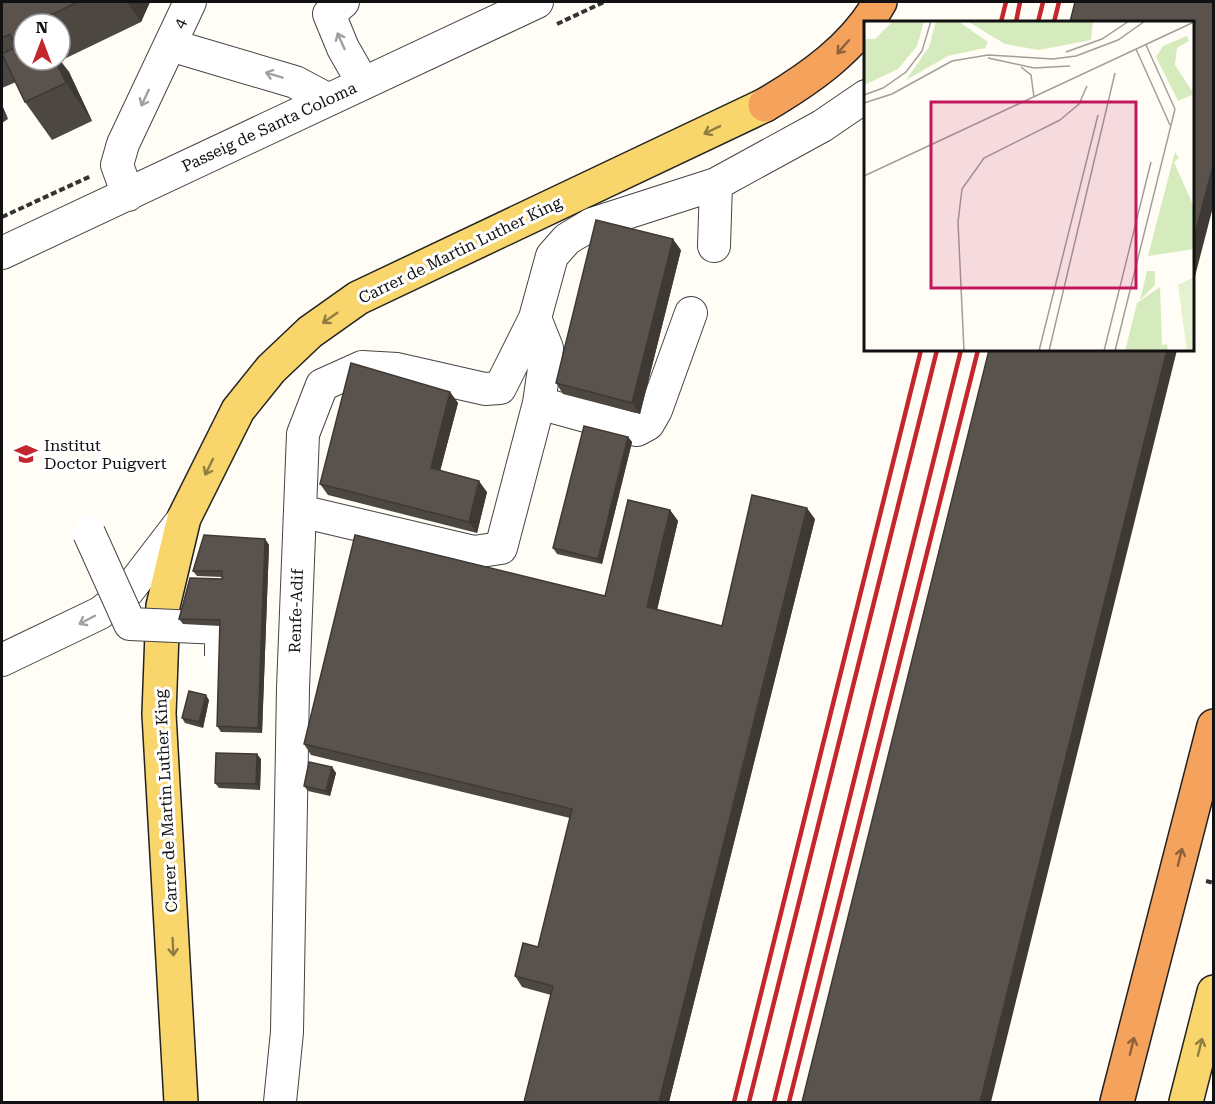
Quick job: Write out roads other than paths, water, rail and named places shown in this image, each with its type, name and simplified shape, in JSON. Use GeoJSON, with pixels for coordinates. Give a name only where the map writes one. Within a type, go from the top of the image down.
{"type":"FeatureCollection","features":[{"type":"Feature","properties":{"kind":"highway"},"geometry":{"type":"LineString","coordinates":[[765,105],[852,2]]}},
{"type":"Feature","properties":{"kind":"highway"},"geometry":{"type":"LineString","coordinates":[[864,21],[880,2]]}},
{"type":"Feature","properties":{"kind":"highway"},"geometry":{"type":"LineString","coordinates":[[765,105],[808,79],[830,62],[864,21]]}},
{"type":"Feature","properties":{"kind":"highway"},"geometry":{"type":"LineString","coordinates":[[1117,1102],[1214,726]]}},
{"type":"Feature","properties":{"kind":"main road","name":"Carrer de Martin Luther King"},"geometry":{"type":"LineString","coordinates":[[181,1102],[159,714],[163,606],[184,518],[238,410],[271,369],[310,332],[358,298],[408,272],[765,105]]}},
{"type":"Feature","properties":{"kind":"main road"},"geometry":{"type":"LineString","coordinates":[[1186,1102],[1214,992]]}},
{"type":"Feature","properties":{"kind":"street","name":"4"},"geometry":{"type":"LineString","coordinates":[[128,195],[117,165],[123,144],[190,2]]}},
{"type":"Feature","properties":{"kind":"street"},"geometry":{"type":"LineString","coordinates":[[343,2],[329,15],[343,48],[363,83]]}},
{"type":"Feature","properties":{"kind":"street","name":"Passeig de Santa Coloma"},"geometry":{"type":"LineString","coordinates":[[2,253],[363,83],[485,13],[537,2]]}},
{"type":"Feature","properties":{"kind":"street"},"geometry":{"type":"LineString","coordinates":[[170,45],[295,82],[327,99]]}},
{"type":"Feature","properties":{"kind":"street"},"geometry":{"type":"LineString","coordinates":[[300,511],[474,552],[501,548],[537,422],[547,348],[535,318],[552,256],[567,239],[592,224],[716,184],[822,126],[864,97]]}},
{"type":"Feature","properties":{"kind":"street"},"geometry":{"type":"LineString","coordinates":[[714,246],[716,184]]}},
{"type":"Feature","properties":{"kind":"street"},"geometry":{"type":"LineString","coordinates":[[539,403],[637,430],[648,424],[656,410],[691,313]]}},
{"type":"Feature","properties":{"kind":"street","name":"Renfe-Adif"},"geometry":{"type":"LineString","coordinates":[[280,1102],[287,1032],[288,868],[303,434],[322,385],[362,367],[397,369],[485,389],[500,388],[535,318]]}},
{"type":"Feature","properties":{"kind":"street"},"geometry":{"type":"LineString","coordinates":[[2,660],[100,614],[128,591],[184,518]]}},
{"type":"Feature","properties":{"kind":"street"},"geometry":{"type":"LineString","coordinates":[[89,533],[130,624],[221,628],[221,656]]}},
{"type":"Feature","properties":{"kind":"railway"},"geometry":{"type":"LineString","coordinates":[[1001,21],[1006,2]]}},
{"type":"Feature","properties":{"kind":"railway"},"geometry":{"type":"LineString","coordinates":[[1016,21],[1020,2]]}},
{"type":"Feature","properties":{"kind":"railway"},"geometry":{"type":"LineString","coordinates":[[1038,21],[1043,2]]}},
{"type":"Feature","properties":{"kind":"railway"},"geometry":{"type":"LineString","coordinates":[[1054,21],[1059,2]]}},
{"type":"Feature","properties":{"kind":"railway"},"geometry":{"type":"LineString","coordinates":[[734,1102],[921,351]]}},
{"type":"Feature","properties":{"kind":"railway"},"geometry":{"type":"LineString","coordinates":[[749,1102],[937,351]]}},
{"type":"Feature","properties":{"kind":"railway"},"geometry":{"type":"LineString","coordinates":[[774,1102],[961,351]]}},
{"type":"Feature","properties":{"kind":"railway"},"geometry":{"type":"LineString","coordinates":[[789,1102],[978,351]]}},
{"type":"Feature","properties":{"kind":"place","name":"Institut Doctor Puigvert"},"geometry":{"type":"Point","coordinates":[26,454]}}]}
